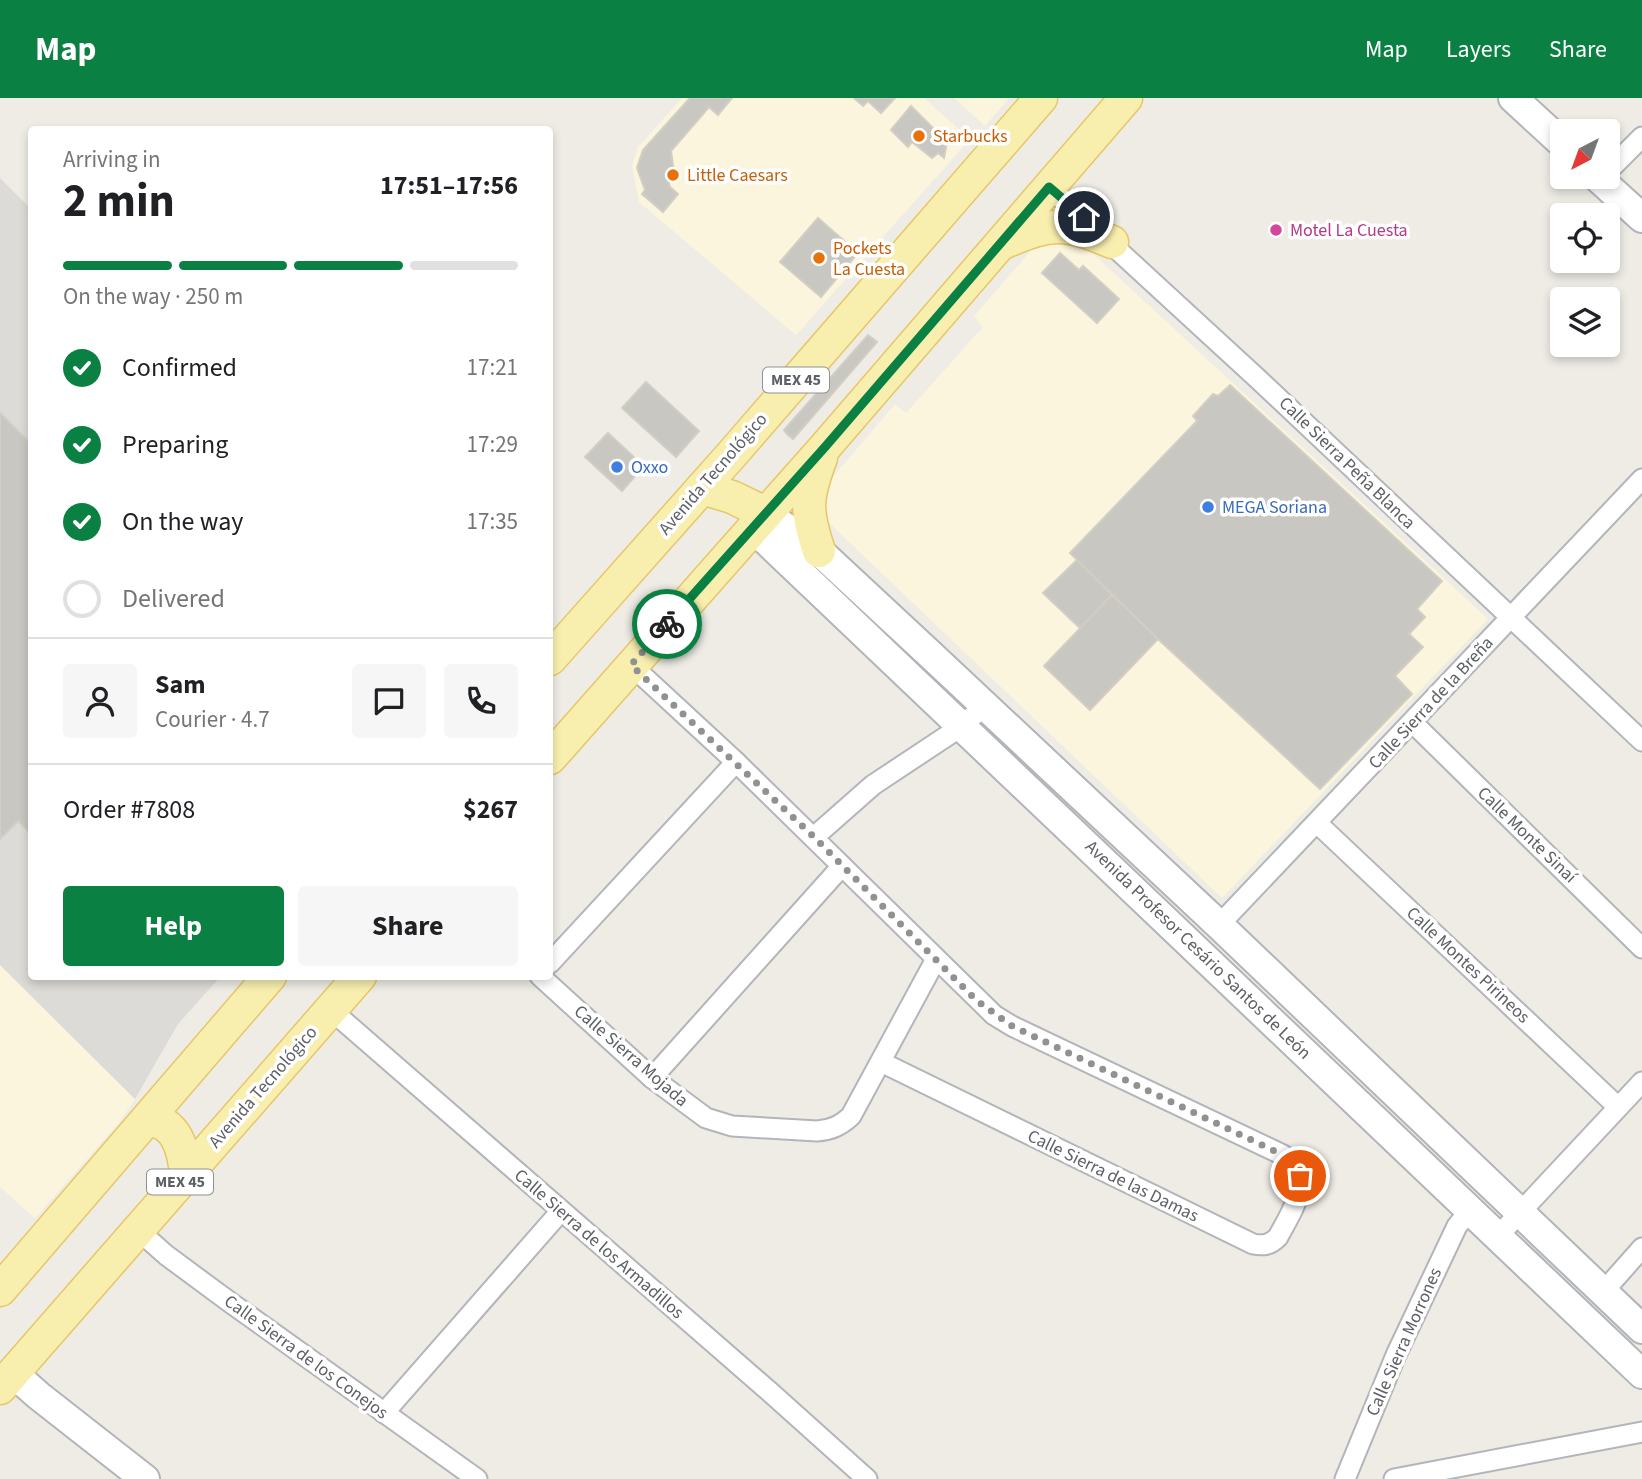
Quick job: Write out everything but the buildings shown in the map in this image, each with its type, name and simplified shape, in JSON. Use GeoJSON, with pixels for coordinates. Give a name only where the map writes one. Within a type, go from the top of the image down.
{"type":"FeatureCollection","features":[{"type":"Feature","properties":{"kind":"main road","name":"Avenida Tecnológico"},"geometry":{"type":"LineString","coordinates":[[553,656],[1041,98]]}},
{"type":"Feature","properties":{"kind":"main road"},"geometry":{"type":"LineString","coordinates":[[553,755],[1004,242],[1126,98]]}},
{"type":"Feature","properties":{"kind":"main road"},"geometry":{"type":"LineString","coordinates":[[1004,242],[1035,229],[1055,227],[1085,231],[1112,242]]}},
{"type":"Feature","properties":{"kind":"main road"},"geometry":{"type":"LineString","coordinates":[[819,551],[810,524],[808,501],[810,487],[825,447]]}},
{"type":"Feature","properties":{"kind":"main road"},"geometry":{"type":"LineString","coordinates":[[702,488],[732,497],[759,520]]}},
{"type":"Feature","properties":{"kind":"main road"},"geometry":{"type":"LineString","coordinates":[[0,1290],[267,980]]}},
{"type":"Feature","properties":{"kind":"main road","name":"Avenida Tecnológico"},"geometry":{"type":"LineString","coordinates":[[7,1380],[357,980]]}},
{"type":"Feature","properties":{"kind":"main road"},"geometry":{"type":"LineString","coordinates":[[146,1120],[163,1124],[181,1144],[186,1175]]}},
{"type":"Feature","properties":{"kind":"street"},"geometry":{"type":"LineString","coordinates":[[1513,98],[1550,133]]}},
{"type":"Feature","properties":{"kind":"street"},"geometry":{"type":"LineString","coordinates":[[1620,158],[1642,137]]}},
{"type":"Feature","properties":{"kind":"street","name":"Calle Sierra Peña Blanca"},"geometry":{"type":"LineString","coordinates":[[1049,187],[1112,242],[1642,741]]}},
{"type":"Feature","properties":{"kind":"street"},"geometry":{"type":"LineString","coordinates":[[1614,189],[1642,218]]}},
{"type":"Feature","properties":{"kind":"street","name":"Calle Sierra de la Breña"},"geometry":{"type":"LineString","coordinates":[[1219,925],[1642,479]]}},
{"type":"Feature","properties":{"kind":"street","name":"Avenida Profesor Cesário Santos de León"},"geometry":{"type":"LineString","coordinates":[[759,520],[819,551],[1219,925],[1642,1329]]}},
{"type":"Feature","properties":{"kind":"street","name":"Avenida Profesor Cesário Santos de León"},"geometry":{"type":"LineString","coordinates":[[759,520],[962,726],[1642,1374]]}},
{"type":"Feature","properties":{"kind":"street"},"geometry":{"type":"LineString","coordinates":[[631,665],[814,837],[936,959],[881,1062]]}},
{"type":"Feature","properties":{"kind":"street"},"geometry":{"type":"LineString","coordinates":[[814,837],[873,785],[962,726],[984,706]]}},
{"type":"Feature","properties":{"kind":"street","name":"Calle Monte Sinaí"},"geometry":{"type":"LineString","coordinates":[[1412,722],[1642,948]]}},
{"type":"Feature","properties":{"kind":"street"},"geometry":{"type":"LineString","coordinates":[[553,960],[736,762]]}},
{"type":"Feature","properties":{"kind":"street","name":"Calle Montes Pirineos"},"geometry":{"type":"LineString","coordinates":[[1317,823],[1618,1107]]}},
{"type":"Feature","properties":{"kind":"street"},"geometry":{"type":"LineString","coordinates":[[652,1078],[842,866]]}},
{"type":"Feature","properties":{"kind":"street","name":"Calle Sierra de las Damas"},"geometry":{"type":"LineString","coordinates":[[881,1062],[1253,1244],[1263,1246],[1278,1237],[1302,1186],[1298,1170],[1283,1155],[1012,1026],[976,1000],[936,959]]}},
{"type":"Feature","properties":{"kind":"street","name":"Calle Sierra Mojada"},"geometry":{"type":"LineString","coordinates":[[544,980],[652,1078],[697,1112],[717,1123],[829,1130],[841,1125],[851,1116],[881,1062]]}},
{"type":"Feature","properties":{"kind":"street","name":"Calle Sierra de los Armadillos"},"geometry":{"type":"LineString","coordinates":[[331,1010],[867,1479]]}},
{"type":"Feature","properties":{"kind":"street"},"geometry":{"type":"LineString","coordinates":[[1499,1235],[1642,1082]]}},
{"type":"Feature","properties":{"kind":"street","name":"Calle Sierra Morrones"},"geometry":{"type":"LineString","coordinates":[[1345,1479],[1396,1355],[1457,1226],[1471,1209]]}},
{"type":"Feature","properties":{"kind":"street"},"geometry":{"type":"LineString","coordinates":[[384,1413],[561,1211]]}},
{"type":"Feature","properties":{"kind":"street","name":"Calle Sierra de los Conejos"},"geometry":{"type":"LineString","coordinates":[[138,1230],[166,1255],[477,1479]]}},
{"type":"Feature","properties":{"kind":"street"},"geometry":{"type":"LineString","coordinates":[[1603,1292],[1642,1248]]}},
{"type":"Feature","properties":{"kind":"street"},"geometry":{"type":"LineString","coordinates":[[7,1380],[38,1396],[145,1479]]}},
{"type":"Feature","properties":{"kind":"street"},"geometry":{"type":"LineString","coordinates":[[1394,1479],[1642,1432]]}},
{"type":"Feature","properties":{"kind":"shaded area"},"geometry":{"type":"Polygon","coordinates":[[[682,98],[924,98],[970,139],[796,335],[639,202],[632,166],[638,147],[682,98]]]}},
{"type":"Feature","properties":{"kind":"shaded area"},"geometry":{"type":"Polygon","coordinates":[[[954,98],[1009,98],[985,126],[954,98]]]}},
{"type":"Feature","properties":{"kind":"shaded area"},"geometry":{"type":"Polygon","coordinates":[[[0,178],[28,206],[28,980],[217,980],[178,1024],[135,1099],[0,965],[0,178]]]}},
{"type":"Feature","properties":{"kind":"shaded area"},"geometry":{"type":"Polygon","coordinates":[[[1046,240],[1082,245],[1090,251],[1488,619],[1222,898],[825,519],[824,487],[895,404],[906,413],[983,327],[974,316],[1036,245],[1046,240]]]}},
{"type":"Feature","properties":{"kind":"shaded area"},"geometry":{"type":"Polygon","coordinates":[[[0,965],[135,1099],[119,1123],[35,1218],[0,1187],[0,965]]]}},
{"type":"Feature","properties":{"kind":"way so far"},"geometry":{"type":"LineString","coordinates":[[667,624],[631,665],[814,837],[976,1000],[1012,1026],[1283,1155],[1292,1161],[1300,1176]]}},
{"type":"Feature","properties":{"kind":"place","name":"Starbucks"},"geometry":{"type":"Point","coordinates":[919,136]}},
{"type":"Feature","properties":{"kind":"place","name":"Little Caesars"},"geometry":{"type":"Point","coordinates":[673,175]}},
{"type":"Feature","properties":{"kind":"place","name":"Motel La Cuesta"},"geometry":{"type":"Point","coordinates":[1276,230]}},
{"type":"Feature","properties":{"kind":"place","name":"Pockets La Cuesta"},"geometry":{"type":"Point","coordinates":[819,258]}},
{"type":"Feature","properties":{"kind":"place","name":"Oxxo"},"geometry":{"type":"Point","coordinates":[617,467]}},
{"type":"Feature","properties":{"kind":"place","name":"MEGA Soriana"},"geometry":{"type":"Point","coordinates":[1208,507]}},
{"type":"Feature","properties":{"kind":"route"},"geometry":{"type":"LineString","coordinates":[[667,624],[825,447],[1049,187],[1084,217]]}}]}
